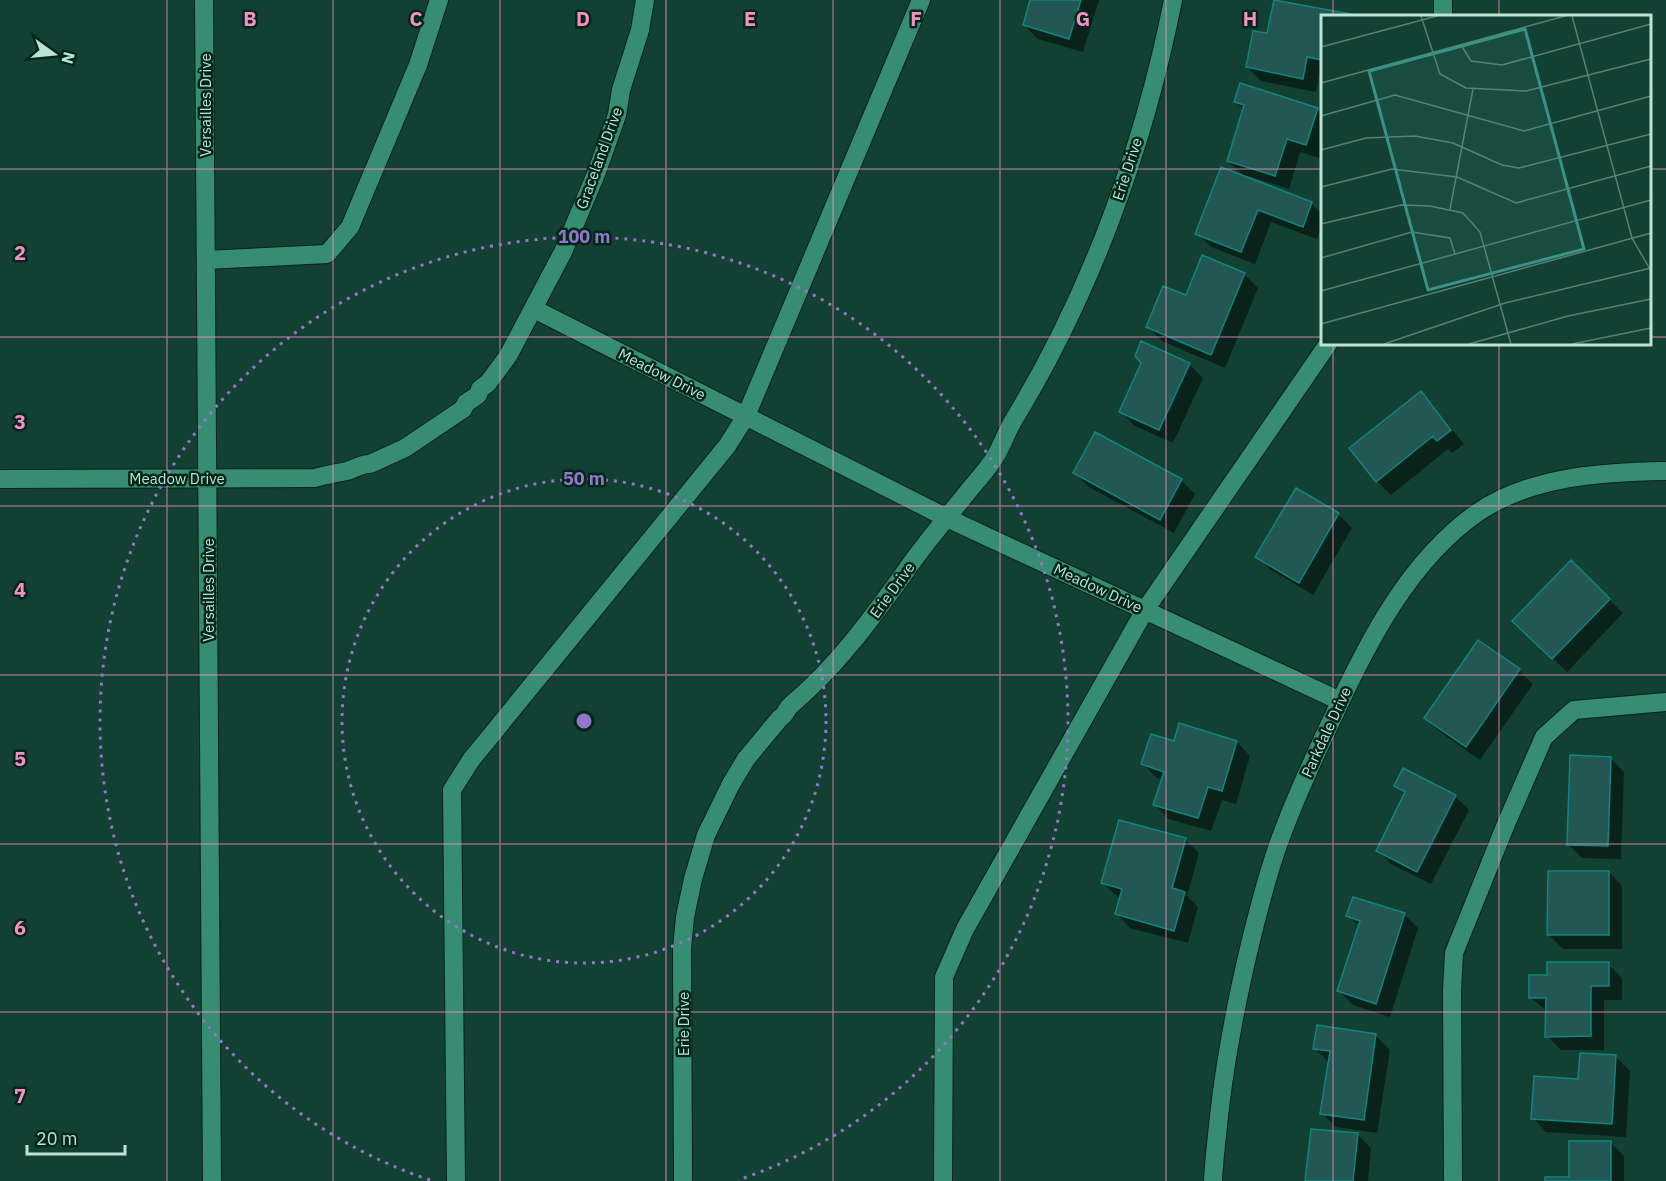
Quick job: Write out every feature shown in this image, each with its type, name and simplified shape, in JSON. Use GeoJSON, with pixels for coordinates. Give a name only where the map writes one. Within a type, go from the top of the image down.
{"type":"FeatureCollection","features":[{"type":"Feature","properties":{"kind":"street","name":"Versailles Drive"},"geometry":{"type":"LineString","coordinates":[[204,0],[212,1181]]}},
{"type":"Feature","properties":{"kind":"street"},"geometry":{"type":"LineString","coordinates":[[206,260],[327,254],[350,227],[418,65],[439,0]]}},
{"type":"Feature","properties":{"kind":"street","name":"Graceland Drive"},"geometry":{"type":"LineString","coordinates":[[534,309],[563,252],[596,174],[617,115],[621,90],[640,30],[645,0]]}},
{"type":"Feature","properties":{"kind":"street"},"geometry":{"type":"LineString","coordinates":[[456,1181],[452,790],[471,760],[727,446],[746,416],[921,0]]}},
{"type":"Feature","properties":{"kind":"street","name":"Erie Drive"},"geometry":{"type":"LineString","coordinates":[[683,1181],[682,948],[693,879],[706,835],[736,775],[755,747],[787,709],[815,684],[855,641],[903,574],[994,458],[1037,382],[1070,316],[1100,247],[1132,155],[1166,41],[1173,0]]}},
{"type":"Feature","properties":{"kind":"street","name":"Meadow Drive"},"geometry":{"type":"LineString","coordinates":[[0,479],[315,478],[325,473],[346,471],[366,463],[370,464],[405,448],[437,428],[478,395],[480,389],[488,383],[508,356],[534,309],[947,518],[1340,701]]}},
{"type":"Feature","properties":{"kind":"street"},"geometry":{"type":"LineString","coordinates":[[943,1181],[944,977],[965,929],[1145,610],[1328,345]]}},
{"type":"Feature","properties":{"kind":"street","name":"Parkdale Drive"},"geometry":{"type":"LineString","coordinates":[[1213,1181],[1224,1068],[1237,996],[1261,901],[1283,831],[1364,651],[1407,583],[1443,542],[1478,513],[1506,496],[1575,477],[1621,472],[1666,471]]}},
{"type":"Feature","properties":{"kind":"street"},"geometry":{"type":"LineString","coordinates":[[1454,1181],[1452,991],[1454,953],[1539,747],[1544,737],[1574,710],[1666,702]]}},
{"type":"Feature","properties":{"kind":"building"},"geometry":{"type":"Polygon","coordinates":[[[1030,0],[1081,0],[1069,39],[1023,25],[1030,0]]]}},
{"type":"Feature","properties":{"kind":"building"},"geometry":{"type":"Polygon","coordinates":[[[1274,0],[1351,14],[1321,15],[1321,60],[1307,57],[1303,79],[1246,67],[1253,31],[1267,33],[1274,0]]]}},
{"type":"Feature","properties":{"kind":"building"},"geometry":{"type":"Polygon","coordinates":[[[1240,83],[1318,108],[1306,145],[1287,139],[1275,176],[1227,161],[1244,105],[1234,102],[1240,83]]]}},
{"type":"Feature","properties":{"kind":"building"},"geometry":{"type":"Polygon","coordinates":[[[1221,167],[1312,202],[1303,227],[1258,210],[1241,252],[1195,234],[1221,167]]]}},
{"type":"Feature","properties":{"kind":"building"},"geometry":{"type":"Polygon","coordinates":[[[1202,255],[1245,273],[1211,355],[1146,327],[1163,286],[1186,295],[1202,255]]]}},
{"type":"Feature","properties":{"kind":"building"},"geometry":{"type":"Polygon","coordinates":[[[1141,341],[1190,363],[1159,430],[1119,412],[1141,363],[1135,356],[1141,341]]]}},
{"type":"Feature","properties":{"kind":"building"},"geometry":{"type":"Polygon","coordinates":[[[1421,391],[1451,430],[1437,441],[1433,436],[1376,482],[1349,448],[1421,391]]]}},
{"type":"Feature","properties":{"kind":"building"},"geometry":{"type":"Polygon","coordinates":[[[1095,432],[1182,479],[1160,520],[1073,473],[1095,432]]]}},
{"type":"Feature","properties":{"kind":"building"},"geometry":{"type":"Polygon","coordinates":[[[1296,488],[1339,513],[1299,583],[1255,557],[1296,488]]]}},
{"type":"Feature","properties":{"kind":"building"},"geometry":{"type":"Polygon","coordinates":[[[1571,560],[1610,599],[1552,659],[1512,621],[1571,560]]]}},
{"type":"Feature","properties":{"kind":"building"},"geometry":{"type":"Polygon","coordinates":[[[1478,640],[1520,669],[1466,747],[1424,718],[1478,640]]]}},
{"type":"Feature","properties":{"kind":"building"},"geometry":{"type":"Polygon","coordinates":[[[1179,723],[1237,741],[1222,791],[1208,787],[1198,818],[1153,805],[1164,772],[1141,764],[1151,734],[1174,741],[1179,723]]]}},
{"type":"Feature","properties":{"kind":"building"},"geometry":{"type":"Polygon","coordinates":[[[1570,755],[1611,757],[1608,846],[1567,845],[1570,755]]]}},
{"type":"Feature","properties":{"kind":"building"},"geometry":{"type":"Polygon","coordinates":[[[1403,768],[1456,795],[1417,872],[1376,851],[1405,792],[1394,786],[1403,768]]]}},
{"type":"Feature","properties":{"kind":"building"},"geometry":{"type":"Polygon","coordinates":[[[1119,820],[1186,838],[1172,888],[1185,892],[1174,931],[1115,914],[1122,889],[1101,883],[1119,820]]]}},
{"type":"Feature","properties":{"kind":"building"},"geometry":{"type":"Polygon","coordinates":[[[1548,871],[1609,871],[1609,935],[1547,935],[1548,871]]]}},
{"type":"Feature","properties":{"kind":"building"},"geometry":{"type":"Polygon","coordinates":[[[1353,897],[1405,913],[1376,1004],[1337,991],[1360,921],[1346,916],[1353,897]]]}},
{"type":"Feature","properties":{"kind":"building"},"geometry":{"type":"Polygon","coordinates":[[[1547,962],[1609,962],[1609,986],[1591,986],[1591,1036],[1545,1037],[1546,998],[1529,998],[1529,975],[1547,975],[1547,962]]]}},
{"type":"Feature","properties":{"kind":"building"},"geometry":{"type":"Polygon","coordinates":[[[1317,1025],[1376,1034],[1364,1120],[1320,1114],[1330,1051],[1313,1049],[1317,1025]]]}},
{"type":"Feature","properties":{"kind":"building"},"geometry":{"type":"Polygon","coordinates":[[[1580,1053],[1616,1055],[1612,1124],[1531,1119],[1534,1076],[1578,1079],[1580,1053]]]}},
{"type":"Feature","properties":{"kind":"building"},"geometry":{"type":"Polygon","coordinates":[[[1311,1129],[1358,1133],[1353,1181],[1305,1181],[1311,1129]]]}},
{"type":"Feature","properties":{"kind":"building"},"geometry":{"type":"Polygon","coordinates":[[[1569,1141],[1611,1141],[1611,1181],[1545,1181],[1545,1177],[1569,1177],[1569,1141]]]}}]}
